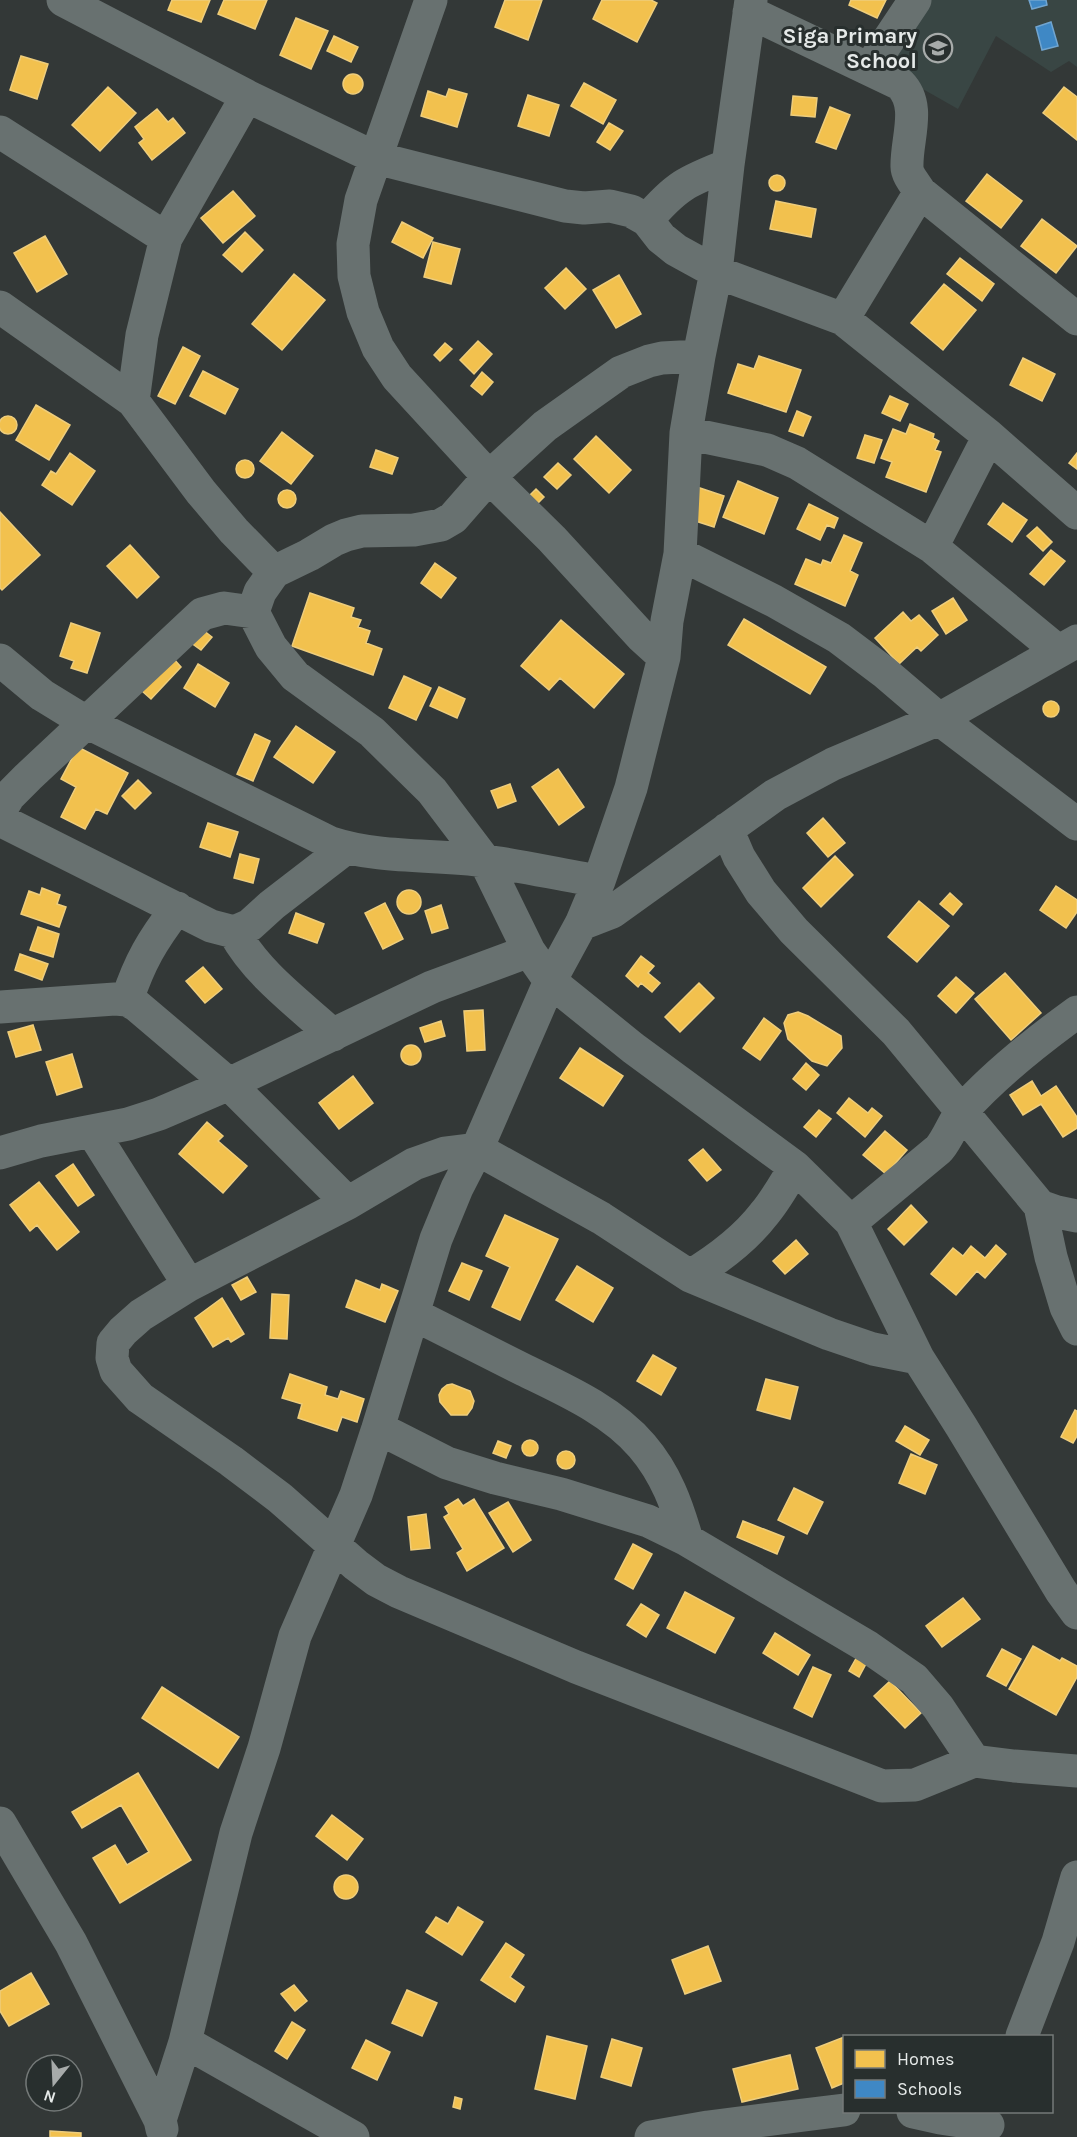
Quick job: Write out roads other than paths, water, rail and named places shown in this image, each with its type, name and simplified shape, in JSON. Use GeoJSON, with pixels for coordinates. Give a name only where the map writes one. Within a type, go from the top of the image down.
{"type":"FeatureCollection","features":[{"type":"Feature","properties":{"kind":"street"},"geometry":{"type":"LineString","coordinates":[[63,0],[247,96],[376,158],[564,206],[584,208],[610,206],[631,211],[647,220],[661,238],[676,250],[716,272],[843,319],[989,436],[1077,513]]}},
{"type":"Feature","properties":{"kind":"street"},"geometry":{"type":"LineString","coordinates":[[431,0],[360,200],[353,244],[354,276],[363,312],[378,348],[397,377],[489,477],[552,539],[642,637],[664,657]]}},
{"type":"Feature","properties":{"kind":"street"},"geometry":{"type":"LineString","coordinates":[[869,69],[915,0]]}},
{"type":"Feature","properties":{"kind":"street"},"geometry":{"type":"LineString","coordinates":[[162,2128],[236,1833],[264,1748],[295,1636],[356,1495],[436,1239],[550,981],[581,924],[599,881],[631,788],[664,657],[667,621],[680,554],[686,433],[716,272],[750,6],[900,84],[909,93],[912,110],[907,169],[920,192],[1077,319]]}},
{"type":"Feature","properties":{"kind":"street"},"geometry":{"type":"LineString","coordinates":[[133,401],[142,335],[166,238],[247,96]]}},
{"type":"Feature","properties":{"kind":"street"},"geometry":{"type":"LineString","coordinates":[[0,132],[166,238]]}},
{"type":"Feature","properties":{"kind":"street"},"geometry":{"type":"LineString","coordinates":[[647,220],[678,187],[728,165]]}},
{"type":"Feature","properties":{"kind":"street"},"geometry":{"type":"LineString","coordinates":[[843,319],[920,192]]}},
{"type":"Feature","properties":{"kind":"street"},"geometry":{"type":"LineString","coordinates":[[0,307],[133,401],[201,492],[234,531],[274,572]]}},
{"type":"Feature","properties":{"kind":"street"},"geometry":{"type":"LineString","coordinates":[[699,356],[655,360],[621,372],[545,426],[489,477],[453,518],[441,525],[414,530],[381,530],[346,535],[274,572],[260,592],[253,612],[281,662],[295,676],[372,732],[432,791],[485,861],[529,951],[550,981],[633,1048],[795,1167],[851,1222],[918,1358],[1077,1613]]}},
{"type":"Feature","properties":{"kind":"street"},"geometry":{"type":"LineString","coordinates":[[581,924],[612,912],[775,795],[833,764],[939,719],[1068,646],[932,547],[797,463],[767,450],[686,433]]}},
{"type":"Feature","properties":{"kind":"street"},"geometry":{"type":"LineString","coordinates":[[932,547],[989,436]]}},
{"type":"Feature","properties":{"kind":"street"},"geometry":{"type":"LineString","coordinates":[[680,554],[774,601],[839,638],[884,672],[939,719],[1077,824]]}},
{"type":"Feature","properties":{"kind":"street"},"geometry":{"type":"LineString","coordinates":[[253,612],[224,608],[202,614],[86,722],[2,805],[177,908],[211,926],[234,932],[250,925],[272,905],[346,848]]}},
{"type":"Feature","properties":{"kind":"street"},"geometry":{"type":"LineString","coordinates":[[0,660],[42,695],[86,722],[330,843],[346,848],[387,854],[485,861],[599,881]]}},
{"type":"Feature","properties":{"kind":"street"},"geometry":{"type":"LineString","coordinates":[[727,829],[739,857],[768,900],[794,931],[896,1032],[1041,1206],[1051,1257],[1066,1306],[1077,1329]]}},
{"type":"Feature","properties":{"kind":"street"},"geometry":{"type":"LineString","coordinates":[[127,1000],[143,958],[153,940],[177,908]]}},
{"type":"Feature","properties":{"kind":"street"},"geometry":{"type":"LineString","coordinates":[[234,932],[264,973],[333,1035]]}},
{"type":"Feature","properties":{"kind":"street"},"geometry":{"type":"LineString","coordinates":[[0,1153],[41,1141],[128,1124],[159,1114],[229,1084],[432,987],[529,951]]}},
{"type":"Feature","properties":{"kind":"street"},"geometry":{"type":"LineString","coordinates":[[0,1007],[115,999],[127,1000],[136,1005],[229,1084],[348,1203]]}},
{"type":"Feature","properties":{"kind":"street"},"geometry":{"type":"LineString","coordinates":[[851,1222],[939,1149],[948,1138],[961,1111],[1010,1066],[1077,1012]]}},
{"type":"Feature","properties":{"kind":"street"},"geometry":{"type":"LineString","coordinates":[[92,1131],[189,1285]]}},
{"type":"Feature","properties":{"kind":"street"},"geometry":{"type":"LineString","coordinates":[[918,1358],[873,1349],[829,1334],[690,1276],[602,1218],[477,1149],[445,1153],[414,1164],[348,1203],[189,1285],[141,1315],[123,1330],[113,1343],[112,1358],[116,1371],[140,1398],[272,1492],[376,1580],[576,1668],[882,1786],[915,1785],[974,1761],[1077,1771]]}},
{"type":"Feature","properties":{"kind":"street"},"geometry":{"type":"LineString","coordinates":[[690,1276],[718,1259],[739,1241],[764,1214],[795,1167]]}},
{"type":"Feature","properties":{"kind":"street"},"geometry":{"type":"LineString","coordinates":[[1041,1206],[1077,1216]]}},
{"type":"Feature","properties":{"kind":"street"},"geometry":{"type":"LineString","coordinates":[[413,1314],[586,1401],[618,1425],[642,1445],[659,1469],[674,1495],[687,1540]]}},
{"type":"Feature","properties":{"kind":"street"},"geometry":{"type":"LineString","coordinates":[[378,1428],[447,1463],[495,1478],[561,1494],[648,1521],[687,1540],[868,1647],[914,1679],[938,1707],[974,1761]]}},
{"type":"Feature","properties":{"kind":"street"},"geometry":{"type":"LineString","coordinates":[[0,1823],[70,1943],[162,2128]]}},
{"type":"Feature","properties":{"kind":"street"},"geometry":{"type":"LineString","coordinates":[[1023,2035],[1058,1942],[1077,1877]]}},
{"type":"Feature","properties":{"kind":"street"},"geometry":{"type":"LineString","coordinates":[[185,2042],[354,2137]]}},
{"type":"Feature","properties":{"kind":"street"},"geometry":{"type":"LineString","coordinates":[[651,2137],[843,2109]]}},
{"type":"Feature","properties":{"kind":"street"},"geometry":{"type":"LineString","coordinates":[[918,2113],[988,2125]]}},
{"type":"Feature","properties":{"kind":"place","name":"Siga Primary School"},"geometry":{"type":"Point","coordinates":[938,48]}}]}
